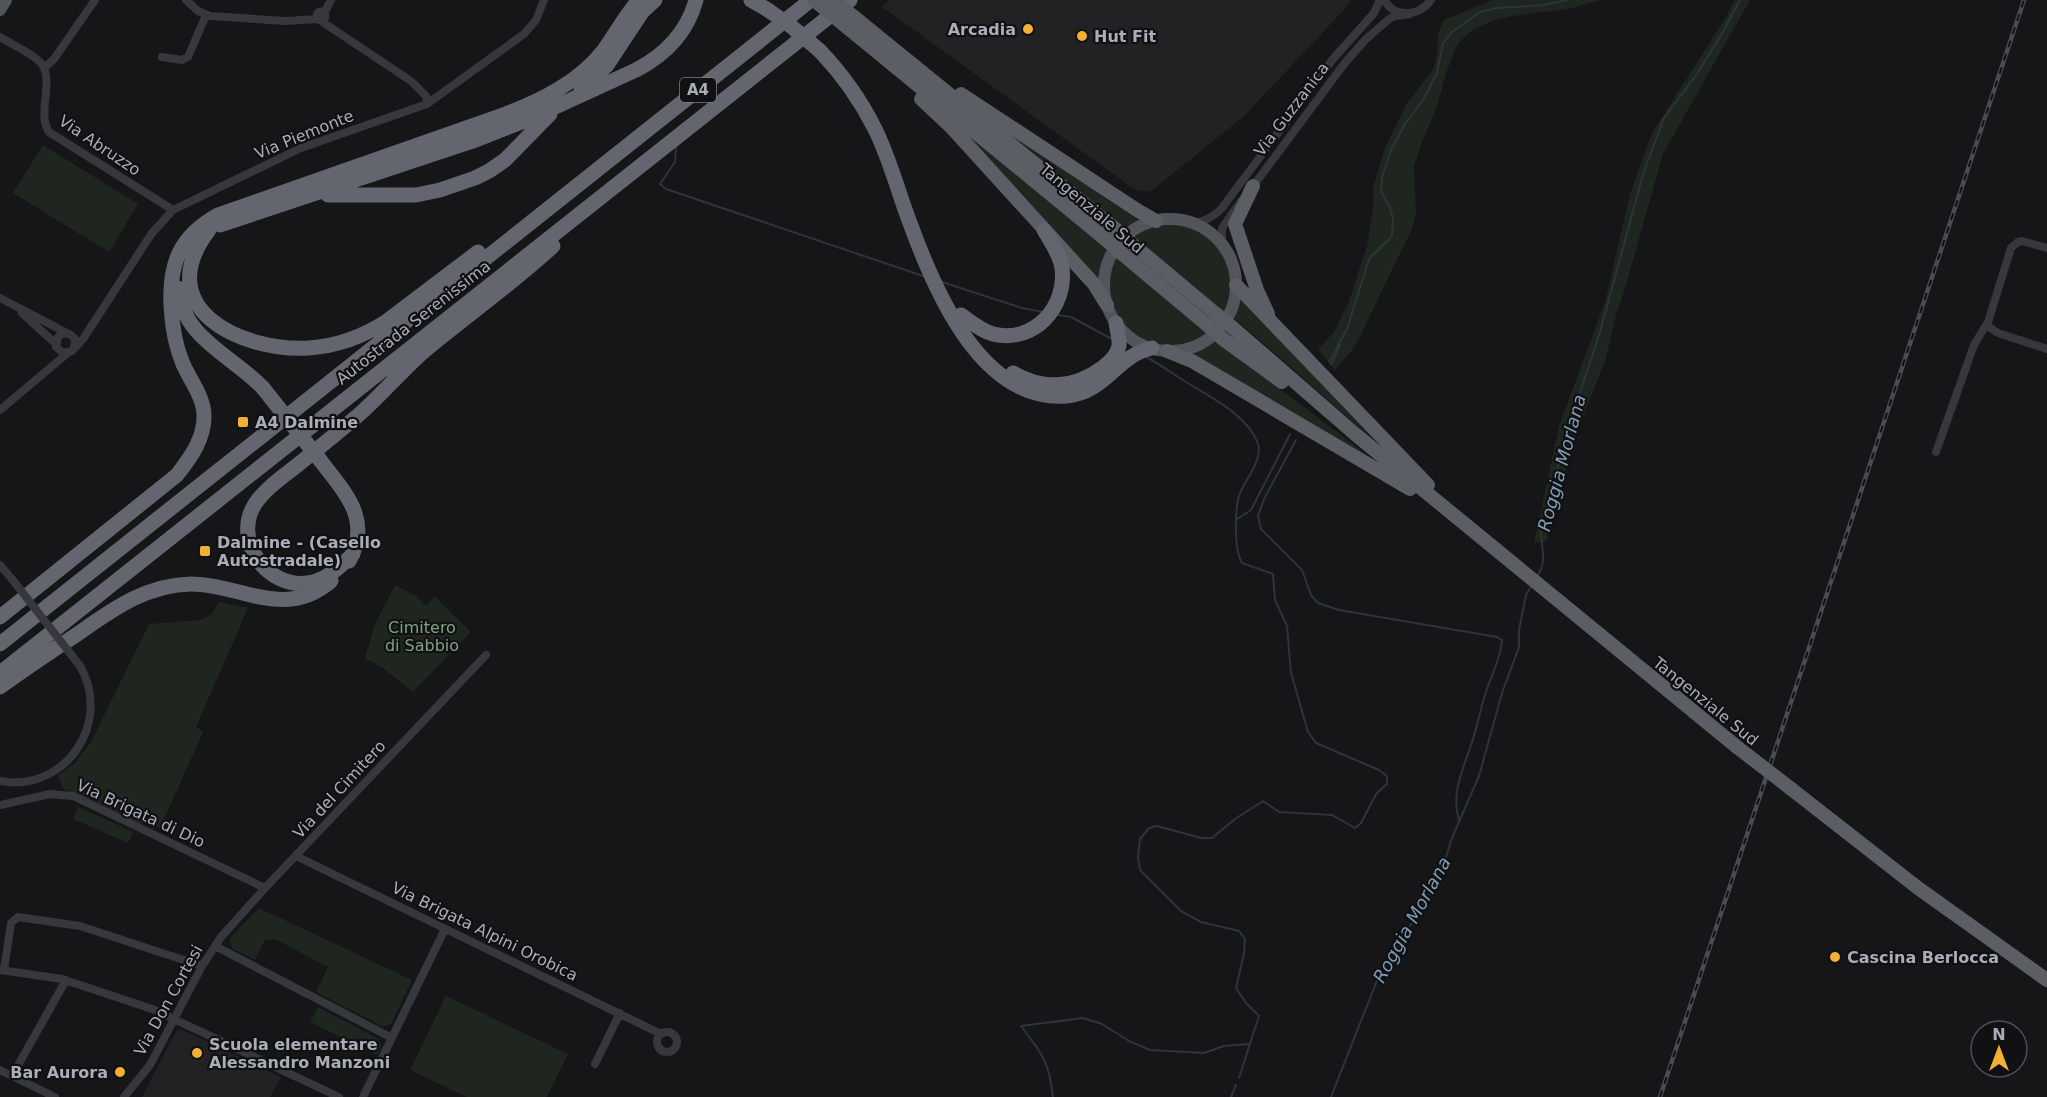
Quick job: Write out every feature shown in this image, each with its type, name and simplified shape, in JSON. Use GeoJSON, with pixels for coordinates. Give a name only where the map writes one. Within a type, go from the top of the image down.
{"type":"FeatureCollection","features":[{"type":"Feature","properties":{"kind":"highway"},"geometry":{"type":"LineString","coordinates":[[0,617],[177,475],[194,452],[202,434],[204,410],[176,345],[172,313],[172,275],[183,244],[205,223],[218,215],[503,115],[542,99],[570,81],[593,62],[639,0]]}},
{"type":"Feature","properties":{"kind":"highway"},"geometry":{"type":"LineString","coordinates":[[301,199],[338,195],[416,195],[440,190],[489,171],[505,160],[546,117],[586,86],[607,65],[642,12],[655,0]]}},
{"type":"Feature","properties":{"kind":"highway"},"geometry":{"type":"LineString","coordinates":[[182,261],[192,241],[209,230],[461,146],[636,70],[658,57],[675,40],[687,24],[696,0]]}},
{"type":"Feature","properties":{"kind":"highway"},"geometry":{"type":"LineString","coordinates":[[751,0],[771,5],[800,21],[873,107],[893,146],[929,249],[961,315],[989,352],[1006,368],[1025,380],[1051,386],[1092,376],[1110,362],[1119,347],[1116,323]]}},
{"type":"Feature","properties":{"kind":"highway","name":"Tangenziale Sud"},"geometry":{"type":"LineString","coordinates":[[813,0],[894,50],[1228,334],[1737,747],[1918,888],[2047,980]]}},
{"type":"Feature","properties":{"kind":"highway","name":"Autostrada Serenissima"},"geometry":{"type":"LineString","coordinates":[[0,644],[813,0]]}},
{"type":"Feature","properties":{"kind":"highway","name":"Tangenziale Sud"},"geometry":{"type":"LineString","coordinates":[[833,0],[853,25],[893,65],[1109,233]]}},
{"type":"Feature","properties":{"kind":"highway","name":"Autostrada Serenissima"},"geometry":{"type":"LineString","coordinates":[[0,673],[850,0]]}},
{"type":"Feature","properties":{"kind":"highway"},"geometry":{"type":"LineString","coordinates":[[824,48],[856,96],[875,130],[926,265],[954,319],[990,366],[1008,381],[1028,392],[1055,397],[1069,396],[1096,387],[1126,360],[1144,350],[1159,350],[1192,361],[1442,506]]}},
{"type":"Feature","properties":{"kind":"highway"},"geometry":{"type":"LineString","coordinates":[[894,50],[1156,221]]}},
{"type":"Feature","properties":{"kind":"highway"},"geometry":{"type":"LineString","coordinates":[[893,65],[906,83],[952,128],[1094,284],[1107,305]]}},
{"type":"Feature","properties":{"kind":"highway"},"geometry":{"type":"LineString","coordinates":[[353,554],[333,572],[318,580],[296,583],[281,580],[264,569],[253,551],[249,533],[252,510],[273,484],[370,405],[424,351],[549,250],[624,178]]}},
{"type":"Feature","properties":{"kind":"highway"},"geometry":{"type":"LineString","coordinates":[[209,230],[195,250],[189,272],[191,291],[203,313],[226,329],[255,341],[289,348],[321,347],[355,338],[382,324],[513,226],[585,180]]}},
{"type":"Feature","properties":{"kind":"highway"},"geometry":{"type":"LineString","coordinates":[[1253,186],[1235,224],[1257,291],[1273,324]]}},
{"type":"Feature","properties":{"kind":"highway"},"geometry":{"type":"LineString","coordinates":[[961,315],[976,326],[993,334],[1012,335],[1031,330],[1046,319],[1058,303],[1063,285],[1062,266],[1044,230]]}},
{"type":"Feature","properties":{"kind":"highway"},"geometry":{"type":"LineString","coordinates":[[0,687],[119,605],[143,593],[169,586],[197,584],[267,599],[294,599],[314,593],[327,584],[343,570],[353,554],[358,532],[356,514],[349,499],[263,388],[248,373],[211,346],[185,314],[178,286],[183,244]]}},
{"type":"Feature","properties":{"kind":"highway"},"geometry":{"type":"LineString","coordinates":[[1236,285],[1435,492],[1442,506]]}},
{"type":"Feature","properties":{"kind":"main road"},"geometry":{"type":"LineString","coordinates":[[0,10],[6,0]]}},
{"type":"Feature","properties":{"kind":"main road"},"geometry":{"type":"LineString","coordinates":[[1179,220],[1190,223],[1202,228],[1222,245],[1230,258],[1236,285],[1232,306],[1222,325],[1198,345],[1178,350],[1159,350],[1138,343],[1116,323],[1107,305],[1105,272],[1113,252],[1126,235],[1145,224],[1179,220]]}},
{"type":"Feature","properties":{"kind":"street"},"geometry":{"type":"LineString","coordinates":[[0,37],[36,59],[44,68],[54,58],[95,0]]}},
{"type":"Feature","properties":{"kind":"street"},"geometry":{"type":"LineString","coordinates":[[186,0],[206,15],[286,21],[322,18],[334,29],[411,81],[426,96],[427,104]]}},
{"type":"Feature","properties":{"kind":"street"},"geometry":{"type":"LineString","coordinates":[[322,18],[331,0]]}},
{"type":"Feature","properties":{"kind":"street","name":"Via Piemonte"},"geometry":{"type":"LineString","coordinates":[[0,410],[72,350],[96,320],[152,233],[173,210],[295,151],[427,104],[524,34],[536,20],[544,0]]}},
{"type":"Feature","properties":{"kind":"street","name":"Via Guzzanica"},"geometry":{"type":"LineString","coordinates":[[1190,223],[1201,222],[1212,217],[1222,208],[1327,67],[1374,13],[1382,0],[1393,10],[1410,14]]}},
{"type":"Feature","properties":{"kind":"street","name":"Via Guzzanica"},"geometry":{"type":"LineString","coordinates":[[1222,245],[1221,234],[1226,220],[1344,64],[1365,40],[1389,19],[1419,11],[1431,0]]}},
{"type":"Feature","properties":{"kind":"street"},"geometry":{"type":"LineString","coordinates":[[162,57],[182,60],[189,57],[206,15]]}},
{"type":"Feature","properties":{"kind":"street","name":"Via Abruzzo"},"geometry":{"type":"LineString","coordinates":[[44,68],[46,78],[44,119],[49,132],[173,210]]}},
{"type":"Feature","properties":{"kind":"street"},"geometry":{"type":"LineString","coordinates":[[1936,452],[1974,345],[1988,322],[2011,248],[2022,241],[2047,248]]}},
{"type":"Feature","properties":{"kind":"street"},"geometry":{"type":"LineString","coordinates":[[4,300],[69,334],[75,339],[72,350],[63,353],[32,321],[4,300]]}},
{"type":"Feature","properties":{"kind":"street","name":"Via Piemonte"},"geometry":{"type":"LineString","coordinates":[[48,371],[54,360],[58,337],[81,330],[96,320]]}},
{"type":"Feature","properties":{"kind":"street"},"geometry":{"type":"LineString","coordinates":[[1988,322],[1989,327],[1998,333],[2047,349]]}},
{"type":"Feature","properties":{"kind":"street"},"geometry":{"type":"LineString","coordinates":[[0,565],[80,666],[88,684],[91,711],[86,732],[78,748],[62,765],[44,777],[24,783],[0,781]]}},
{"type":"Feature","properties":{"kind":"street","name":"Via del Cimitero"},"geometry":{"type":"LineString","coordinates":[[215,946],[265,888],[486,655]]}},
{"type":"Feature","properties":{"kind":"street","name":"Via Brigata di Dio"},"geometry":{"type":"LineString","coordinates":[[0,805],[50,794],[73,796],[265,888]]}},
{"type":"Feature","properties":{"kind":"street","name":"Via Brigata Alpini Orobica"},"geometry":{"type":"LineString","coordinates":[[296,856],[660,1034]]}},
{"type":"Feature","properties":{"kind":"street"},"geometry":{"type":"LineString","coordinates":[[202,966],[84,927],[18,916],[11,923],[2,970],[66,980],[155,1010],[339,1097]]}},
{"type":"Feature","properties":{"kind":"street"},"geometry":{"type":"LineString","coordinates":[[363,1097],[445,929]]}},
{"type":"Feature","properties":{"kind":"street"},"geometry":{"type":"LineString","coordinates":[[215,946],[392,1038]]}},
{"type":"Feature","properties":{"kind":"street","name":"Via Don Cortesi"},"geometry":{"type":"LineString","coordinates":[[124,1097],[150,1065],[202,966],[215,946]]}},
{"type":"Feature","properties":{"kind":"street"},"geometry":{"type":"LineString","coordinates":[[12,1076],[66,980]]}},
{"type":"Feature","properties":{"kind":"street"},"geometry":{"type":"LineString","coordinates":[[595,1064],[620,1013]]}},
{"type":"Feature","properties":{"kind":"street"},"geometry":{"type":"LineString","coordinates":[[0,1070],[56,1097]]}},
{"type":"Feature","properties":{"kind":"shaded area"},"geometry":{"type":"Polygon","coordinates":[[[890,0],[1351,0],[1243,117],[1150,192],[1134,189],[881,6],[890,0]]]}},
{"type":"Feature","properties":{"kind":"shaded area","name":"Scuola elementare Alessandro Manzoni"},"geometry":{"type":"Polygon","coordinates":[[[178,1028],[281,1077],[270,1097],[142,1097],[178,1028]]]}},
{"type":"Feature","properties":{"kind":"green space"},"geometry":{"type":"Polygon","coordinates":[[[1492,0],[1600,0],[1568,9],[1494,20],[1471,31],[1458,43],[1414,166],[1416,213],[1412,229],[1353,349],[1335,370],[1318,349],[1334,332],[1348,304],[1367,246],[1373,209],[1373,187],[1385,148],[1407,103],[1433,69],[1437,56],[1438,33],[1444,20],[1492,0]]]}},
{"type":"Feature","properties":{"kind":"green space"},"geometry":{"type":"Polygon","coordinates":[[[1734,0],[1750,0],[1663,154],[1616,315],[1606,358],[1569,454],[1558,504],[1549,521],[1547,541],[1534,543],[1559,426],[1605,302],[1630,194],[1652,133],[1726,17],[1734,0]]]}},
{"type":"Feature","properties":{"kind":"green space"},"geometry":{"type":"Polygon","coordinates":[[[936,81],[1150,220],[1126,233],[936,81]]]}},
{"type":"Feature","properties":{"kind":"green space"},"geometry":{"type":"Polygon","coordinates":[[[945,116],[1109,249],[1103,263],[1101,289],[945,116]]]}},
{"type":"Feature","properties":{"kind":"green space"},"geometry":{"type":"Polygon","coordinates":[[[43,145],[138,204],[109,252],[13,193],[43,145]]]}},
{"type":"Feature","properties":{"kind":"green space"},"geometry":{"type":"Polygon","coordinates":[[[1170,224],[1193,229],[1204,234],[1213,242],[1221,251],[1226,262],[1231,285],[1226,308],[1221,319],[1213,328],[1204,336],[1193,341],[1170,346],[1147,341],[1136,336],[1127,328],[1119,319],[1114,308],[1109,285],[1114,262],[1119,251],[1127,242],[1136,234],[1147,229],[1170,224]]]}},
{"type":"Feature","properties":{"kind":"green space"},"geometry":{"type":"Polygon","coordinates":[[[1241,295],[1398,459],[1232,317],[1241,295]]]}},
{"type":"Feature","properties":{"kind":"green space"},"geometry":{"type":"Polygon","coordinates":[[[1214,339],[1391,473],[1177,352],[1193,349],[1214,339]]]}},
{"type":"Feature","properties":{"kind":"green space","name":"Cimitero di Sabbio"},"geometry":{"type":"Polygon","coordinates":[[[395,585],[416,596],[426,606],[435,597],[471,632],[413,692],[383,668],[365,658],[375,624],[395,585]]]}},
{"type":"Feature","properties":{"kind":"green space"},"geometry":{"type":"Polygon","coordinates":[[[219,602],[248,608],[196,727],[203,732],[160,828],[149,827],[150,824],[145,822],[143,825],[63,789],[58,776],[75,763],[91,742],[149,624],[201,620],[212,614],[219,602]]]}},
{"type":"Feature","properties":{"kind":"green space"},"geometry":{"type":"Polygon","coordinates":[[[78,807],[132,831],[128,843],[73,819],[78,807]]]}},
{"type":"Feature","properties":{"kind":"green space"},"geometry":{"type":"Polygon","coordinates":[[[259,908],[412,980],[391,1024],[380,1025],[316,992],[328,967],[275,939],[265,940],[255,960],[233,949],[230,943],[231,937],[259,908]]]}},
{"type":"Feature","properties":{"kind":"green space"},"geometry":{"type":"Polygon","coordinates":[[[446,996],[568,1054],[547,1097],[467,1097],[410,1070],[446,996]]]}},
{"type":"Feature","properties":{"kind":"green space"},"geometry":{"type":"Polygon","coordinates":[[[318,1007],[377,1038],[381,1046],[377,1055],[310,1022],[318,1007]]]}},
{"type":"Feature","properties":{"kind":"waterway"},"geometry":{"type":"LineString","coordinates":[[1329,362],[1347,329],[1369,259],[1392,236],[1393,219],[1381,191],[1382,177],[1391,150],[1437,73],[1443,43],[1452,32],[1480,12],[1497,8],[1544,5],[1567,0]]}},
{"type":"Feature","properties":{"kind":"waterway","name":"Roggia Morlana"},"geometry":{"type":"LineString","coordinates":[[1538,575],[1543,564],[1541,527],[1570,423],[1600,332],[1644,171],[1664,118],[1697,74],[1740,0]]}},
{"type":"Feature","properties":{"kind":"waterway"},"geometry":{"type":"LineString","coordinates":[[676,147],[675,162],[660,184],[666,189],[926,277]]}},
{"type":"Feature","properties":{"kind":"waterway"},"geometry":{"type":"LineString","coordinates":[[942,282],[1022,308],[1043,312]]}},
{"type":"Feature","properties":{"kind":"waterway"},"geometry":{"type":"LineString","coordinates":[[1058,315],[1071,317],[1112,339]]}},
{"type":"Feature","properties":{"kind":"waterway"},"geometry":{"type":"LineString","coordinates":[[1331,365],[1340,345]]}},
{"type":"Feature","properties":{"kind":"waterway"},"geometry":{"type":"LineString","coordinates":[[1146,357],[1217,400],[1246,424],[1253,434],[1259,450],[1237,506],[1236,538],[1239,557],[1242,563],[1273,574],[1275,600],[1287,626],[1291,673],[1308,732],[1316,743],[1379,770],[1387,776],[1387,784],[1376,794],[1361,823],[1355,828],[1332,815],[1279,812],[1263,801],[1235,819],[1212,838],[1201,838],[1157,826],[1149,828],[1140,839],[1138,857],[1140,870],[1181,911],[1201,922],[1239,931],[1245,939],[1236,988],[1259,1016],[1239,1078]]}},
{"type":"Feature","properties":{"kind":"waterway"},"geometry":{"type":"LineString","coordinates":[[1237,519],[1251,510],[1290,434]]}},
{"type":"Feature","properties":{"kind":"waterway"},"geometry":{"type":"LineString","coordinates":[[1296,440],[1264,499],[1258,516],[1261,529],[1302,570],[1311,595],[1318,603],[1339,610],[1497,637],[1502,640],[1457,789],[1459,820]]}},
{"type":"Feature","properties":{"kind":"waterway","name":"Roggia Morlana"},"geometry":{"type":"LineString","coordinates":[[1331,1097],[1376,983],[1440,876],[1452,838],[1479,776],[1502,693],[1519,647],[1519,630],[1526,595],[1532,585]]}},
{"type":"Feature","properties":{"kind":"waterway"},"geometry":{"type":"LineString","coordinates":[[1053,1097],[1047,1066],[1021,1026],[1083,1018],[1102,1024],[1129,1041],[1150,1050],[1204,1053],[1224,1046],[1250,1044]]}},
{"type":"Feature","properties":{"kind":"waterway"},"geometry":{"type":"LineString","coordinates":[[1231,1097],[1236,1085]]}},
{"type":"Feature","properties":{"kind":"railway"},"geometry":{"type":"LineString","coordinates":[[1660,1097],[2024,0]]}},
{"type":"Feature","properties":{"kind":"place","name":"Arcadia"},"geometry":{"type":"Point","coordinates":[1028,29]}},
{"type":"Feature","properties":{"kind":"place","name":"Hut Fit"},"geometry":{"type":"Point","coordinates":[1082,36]}},
{"type":"Feature","properties":{"kind":"place","name":"A4 Dalmine"},"geometry":{"type":"Point","coordinates":[243,422]}},
{"type":"Feature","properties":{"kind":"place","name":"Dalmine - (Casello Autostradale)"},"geometry":{"type":"Point","coordinates":[205,551]}},
{"type":"Feature","properties":{"kind":"place","name":"Cascina Berlocca"},"geometry":{"type":"Point","coordinates":[1835,957]}},
{"type":"Feature","properties":{"kind":"place","name":"Scuola elementare Alessandro Manzoni"},"geometry":{"type":"Point","coordinates":[197,1053]}},
{"type":"Feature","properties":{"kind":"place","name":"Bar Aurora"},"geometry":{"type":"Point","coordinates":[120,1072]}}]}
